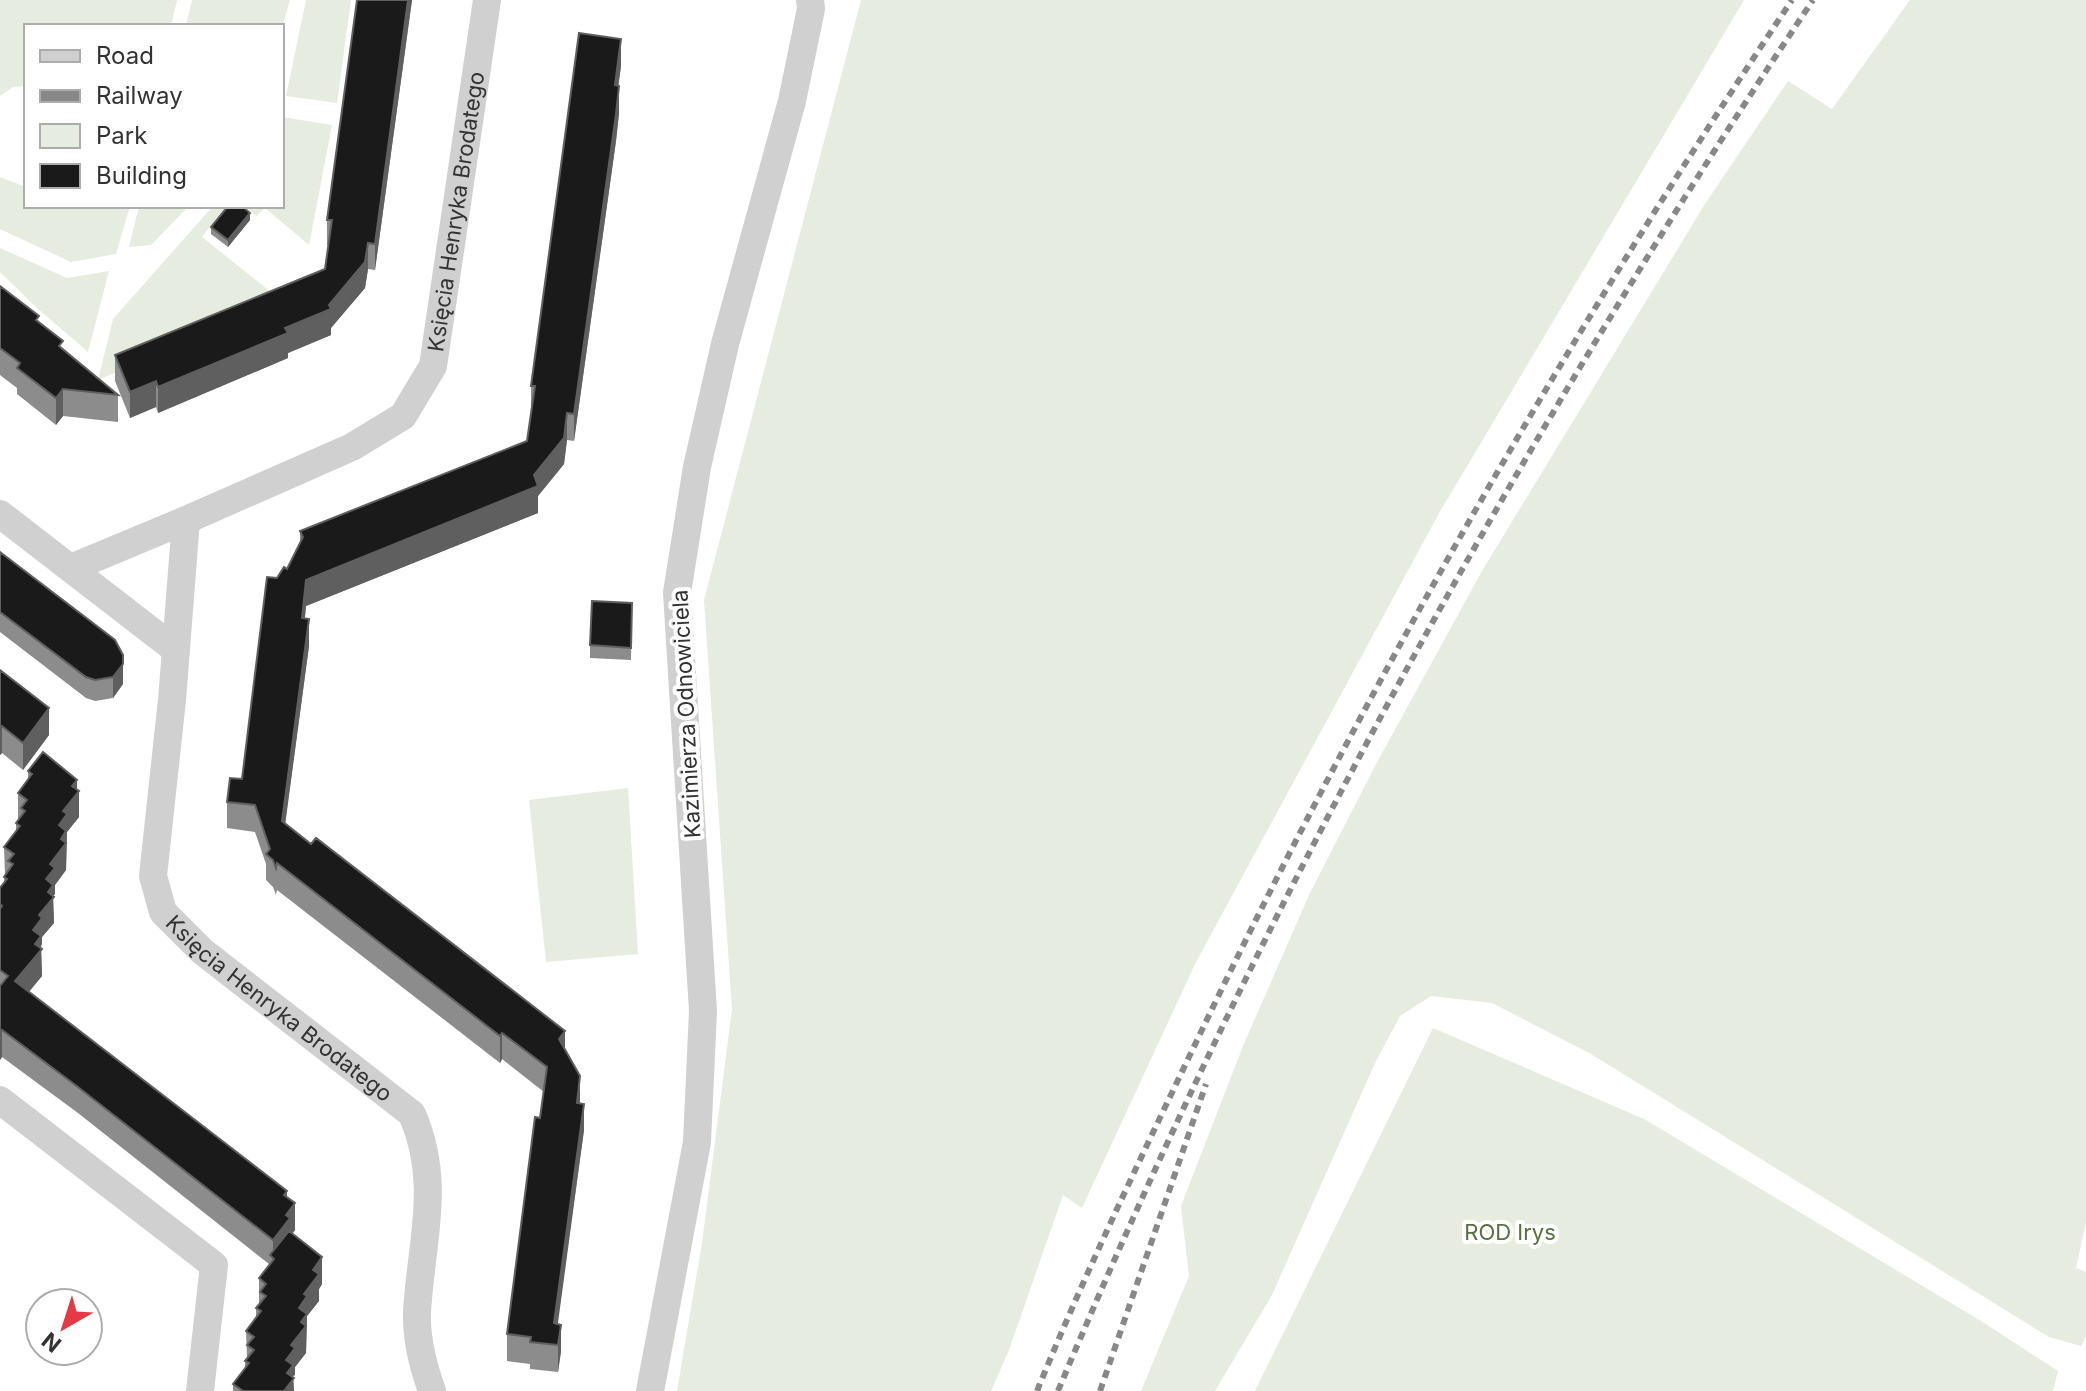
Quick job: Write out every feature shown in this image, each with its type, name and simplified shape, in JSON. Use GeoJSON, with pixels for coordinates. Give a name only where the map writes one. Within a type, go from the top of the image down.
{"type":"FeatureCollection","features":[{"type":"Feature","properties":{"kind":"street","name":"Księcia Henryka Brodatego"},"geometry":{"type":"LineString","coordinates":[[71,568],[352,447],[403,416],[433,366],[487,0]]}},
{"type":"Feature","properties":{"kind":"street","name":"Kazimierza Odnowiciela"},"geometry":{"type":"LineString","coordinates":[[650,1391],[697,1142],[703,1011],[677,593],[700,451],[725,344],[792,101],[811,9],[810,0]]}},
{"type":"Feature","properties":{"kind":"street"},"geometry":{"type":"LineString","coordinates":[[0,514],[176,650]]}},
{"type":"Feature","properties":{"kind":"street","name":"Księcia Henryka Brodatego"},"geometry":{"type":"LineString","coordinates":[[186,520],[153,876],[163,912],[202,951],[412,1114],[423,1140],[429,1188],[417,1315],[422,1361],[432,1391]]}},
{"type":"Feature","properties":{"kind":"street"},"geometry":{"type":"LineString","coordinates":[[0,1100],[214,1265],[200,1391]]}},
{"type":"Feature","properties":{"kind":"green space"},"geometry":{"type":"Polygon","coordinates":[[[0,0],[177,0],[171,24],[24,24],[24,86],[13,87],[0,96],[0,0]]]}},
{"type":"Feature","properties":{"kind":"green space"},"geometry":{"type":"Polygon","coordinates":[[[192,0],[290,0],[283,24],[186,24],[192,0]]]}},
{"type":"Feature","properties":{"kind":"green space"},"geometry":{"type":"Polygon","coordinates":[[[306,0],[351,0],[337,103],[286,96],[306,0]]]}},
{"type":"Feature","properties":{"kind":"green space"},"geometry":{"type":"Polygon","coordinates":[[[861,0],[1744,0],[1438,515],[1195,964],[1082,1208],[1063,1195],[1009,1350],[991,1391],[677,1391],[702,1243],[732,1009],[704,600],[861,0]]]}},
{"type":"Feature","properties":{"kind":"green space"},"geometry":{"type":"Polygon","coordinates":[[[1910,0],[2086,0],[2086,1222],[2076,1268],[2086,1272],[2086,1336],[2081,1346],[2049,1337],[1591,1054],[1492,1003],[1431,996],[1400,1016],[1375,1063],[1272,1295],[1215,1391],[1141,1391],[1189,1276],[1181,1206],[1243,1046],[1309,895],[1375,766],[1482,571],[1705,204],[1788,81],[1832,109],[1910,0]]]}},
{"type":"Feature","properties":{"kind":"green space"},"geometry":{"type":"Polygon","coordinates":[[[284,117],[332,125],[309,245],[265,208],[284,208],[284,117]]]}},
{"type":"Feature","properties":{"kind":"green space"},"geometry":{"type":"Polygon","coordinates":[[[0,177],[24,186],[24,208],[129,208],[116,254],[71,262],[0,229],[0,177]]]}},
{"type":"Feature","properties":{"kind":"green space"},"geometry":{"type":"Polygon","coordinates":[[[139,208],[187,208],[151,245],[129,247],[139,208]]]}},
{"type":"Feature","properties":{"kind":"green space"},"geometry":{"type":"Polygon","coordinates":[[[211,208],[224,208],[202,237],[282,301],[98,380],[113,319],[211,208]]]}},
{"type":"Feature","properties":{"kind":"green space"},"geometry":{"type":"Polygon","coordinates":[[[246,208],[265,208],[256,216],[246,208]]]}},
{"type":"Feature","properties":{"kind":"green space"},"geometry":{"type":"Polygon","coordinates":[[[0,248],[67,278],[109,271],[88,352],[0,272],[0,248]]]}},
{"type":"Feature","properties":{"kind":"green space"},"geometry":{"type":"Polygon","coordinates":[[[628,788],[638,954],[546,962],[529,800],[628,788]]]}},
{"type":"Feature","properties":{"kind":"green space","name":"ROD Irys"},"geometry":{"type":"Polygon","coordinates":[[[1433,1028],[1644,1119],[1981,1321],[2058,1371],[2053,1391],[1255,1391],[1433,1028]]]}},
{"type":"Feature","properties":{"kind":"building"},"geometry":{"type":"Polygon","coordinates":[[[357,0],[408,0],[375,244],[368,243],[365,262],[329,305],[331,309],[285,328],[288,333],[158,387],[156,381],[130,392],[115,355],[325,269],[332,220],[327,220],[357,0]]]}},
{"type":"Feature","properties":{"kind":"building"},"geometry":{"type":"Polygon","coordinates":[[[579,33],[621,39],[615,85],[619,86],[616,114],[574,414],[567,413],[564,438],[534,475],[538,486],[306,580],[302,618],[309,619],[282,821],[311,844],[316,838],[565,1031],[559,1039],[580,1076],[577,1103],[584,1104],[554,1323],[561,1325],[558,1345],[530,1342],[531,1337],[507,1334],[535,1117],[540,1118],[547,1067],[502,1033],[500,1036],[277,863],[276,868],[266,854],[270,849],[255,805],[227,802],[230,778],[242,779],[267,577],[277,578],[284,567],[287,569],[303,537],[300,531],[527,441],[535,386],[531,386],[579,33]]]}},
{"type":"Feature","properties":{"kind":"building"},"geometry":{"type":"Polygon","coordinates":[[[226,208],[244,208],[250,213],[228,240],[211,227],[226,208]]]}},
{"type":"Feature","properties":{"kind":"building"},"geometry":{"type":"Polygon","coordinates":[[[0,286],[39,316],[36,320],[63,341],[59,346],[118,395],[63,389],[56,398],[17,368],[20,363],[0,348],[0,286]]]}},
{"type":"Feature","properties":{"kind":"building"},"geometry":{"type":"Polygon","coordinates":[[[0,552],[115,640],[123,655],[123,664],[113,677],[95,680],[86,677],[0,612],[0,552]]]}},
{"type":"Feature","properties":{"kind":"building"},"geometry":{"type":"Polygon","coordinates":[[[592,601],[632,603],[631,648],[590,645],[592,601]]]}},
{"type":"Feature","properties":{"kind":"building"},"geometry":{"type":"Polygon","coordinates":[[[0,670],[49,708],[23,743],[2,726],[0,728],[0,670]]]}},
{"type":"Feature","properties":{"kind":"building"},"geometry":{"type":"Polygon","coordinates":[[[43,752],[77,780],[72,786],[79,791],[63,811],[67,814],[59,825],[66,831],[61,839],[66,843],[50,864],[55,868],[46,879],[53,885],[48,892],[54,897],[39,915],[42,918],[33,930],[41,936],[35,944],[42,949],[15,981],[287,1191],[284,1195],[295,1203],[286,1215],[290,1218],[273,1240],[78,1087],[2,1030],[0,1033],[0,986],[8,976],[0,970],[0,888],[7,879],[4,877],[13,864],[8,861],[14,854],[4,847],[20,826],[16,823],[25,811],[21,808],[27,800],[18,793],[32,774],[28,771],[43,752]]]}},
{"type":"Feature","properties":{"kind":"building"},"geometry":{"type":"Polygon","coordinates":[[[289,1231],[322,1257],[313,1270],[319,1274],[304,1294],[307,1296],[299,1308],[307,1314],[301,1322],[306,1326],[291,1345],[295,1348],[286,1360],[293,1365],[287,1373],[294,1378],[284,1391],[243,1391],[233,1384],[249,1363],[245,1361],[254,1350],[247,1345],[254,1337],[246,1331],[261,1311],[256,1308],[266,1296],[260,1292],[266,1284],[259,1278],[274,1259],[270,1255],[289,1231]]]}},
{"type":"Feature","properties":{"kind":"railway"},"geometry":{"type":"LineString","coordinates":[[1037,1391],[1091,1265],[1189,1057],[1325,785],[1397,651],[1548,386],[1708,127],[1792,0]]}},
{"type":"Feature","properties":{"kind":"railway"},"geometry":{"type":"LineString","coordinates":[[1058,1391],[1137,1209],[1221,1030],[1309,853],[1402,678],[1600,334],[1813,0]]}},
{"type":"Feature","properties":{"kind":"railway"},"geometry":{"type":"LineString","coordinates":[[1100,1391],[1206,1084]]}}]}
